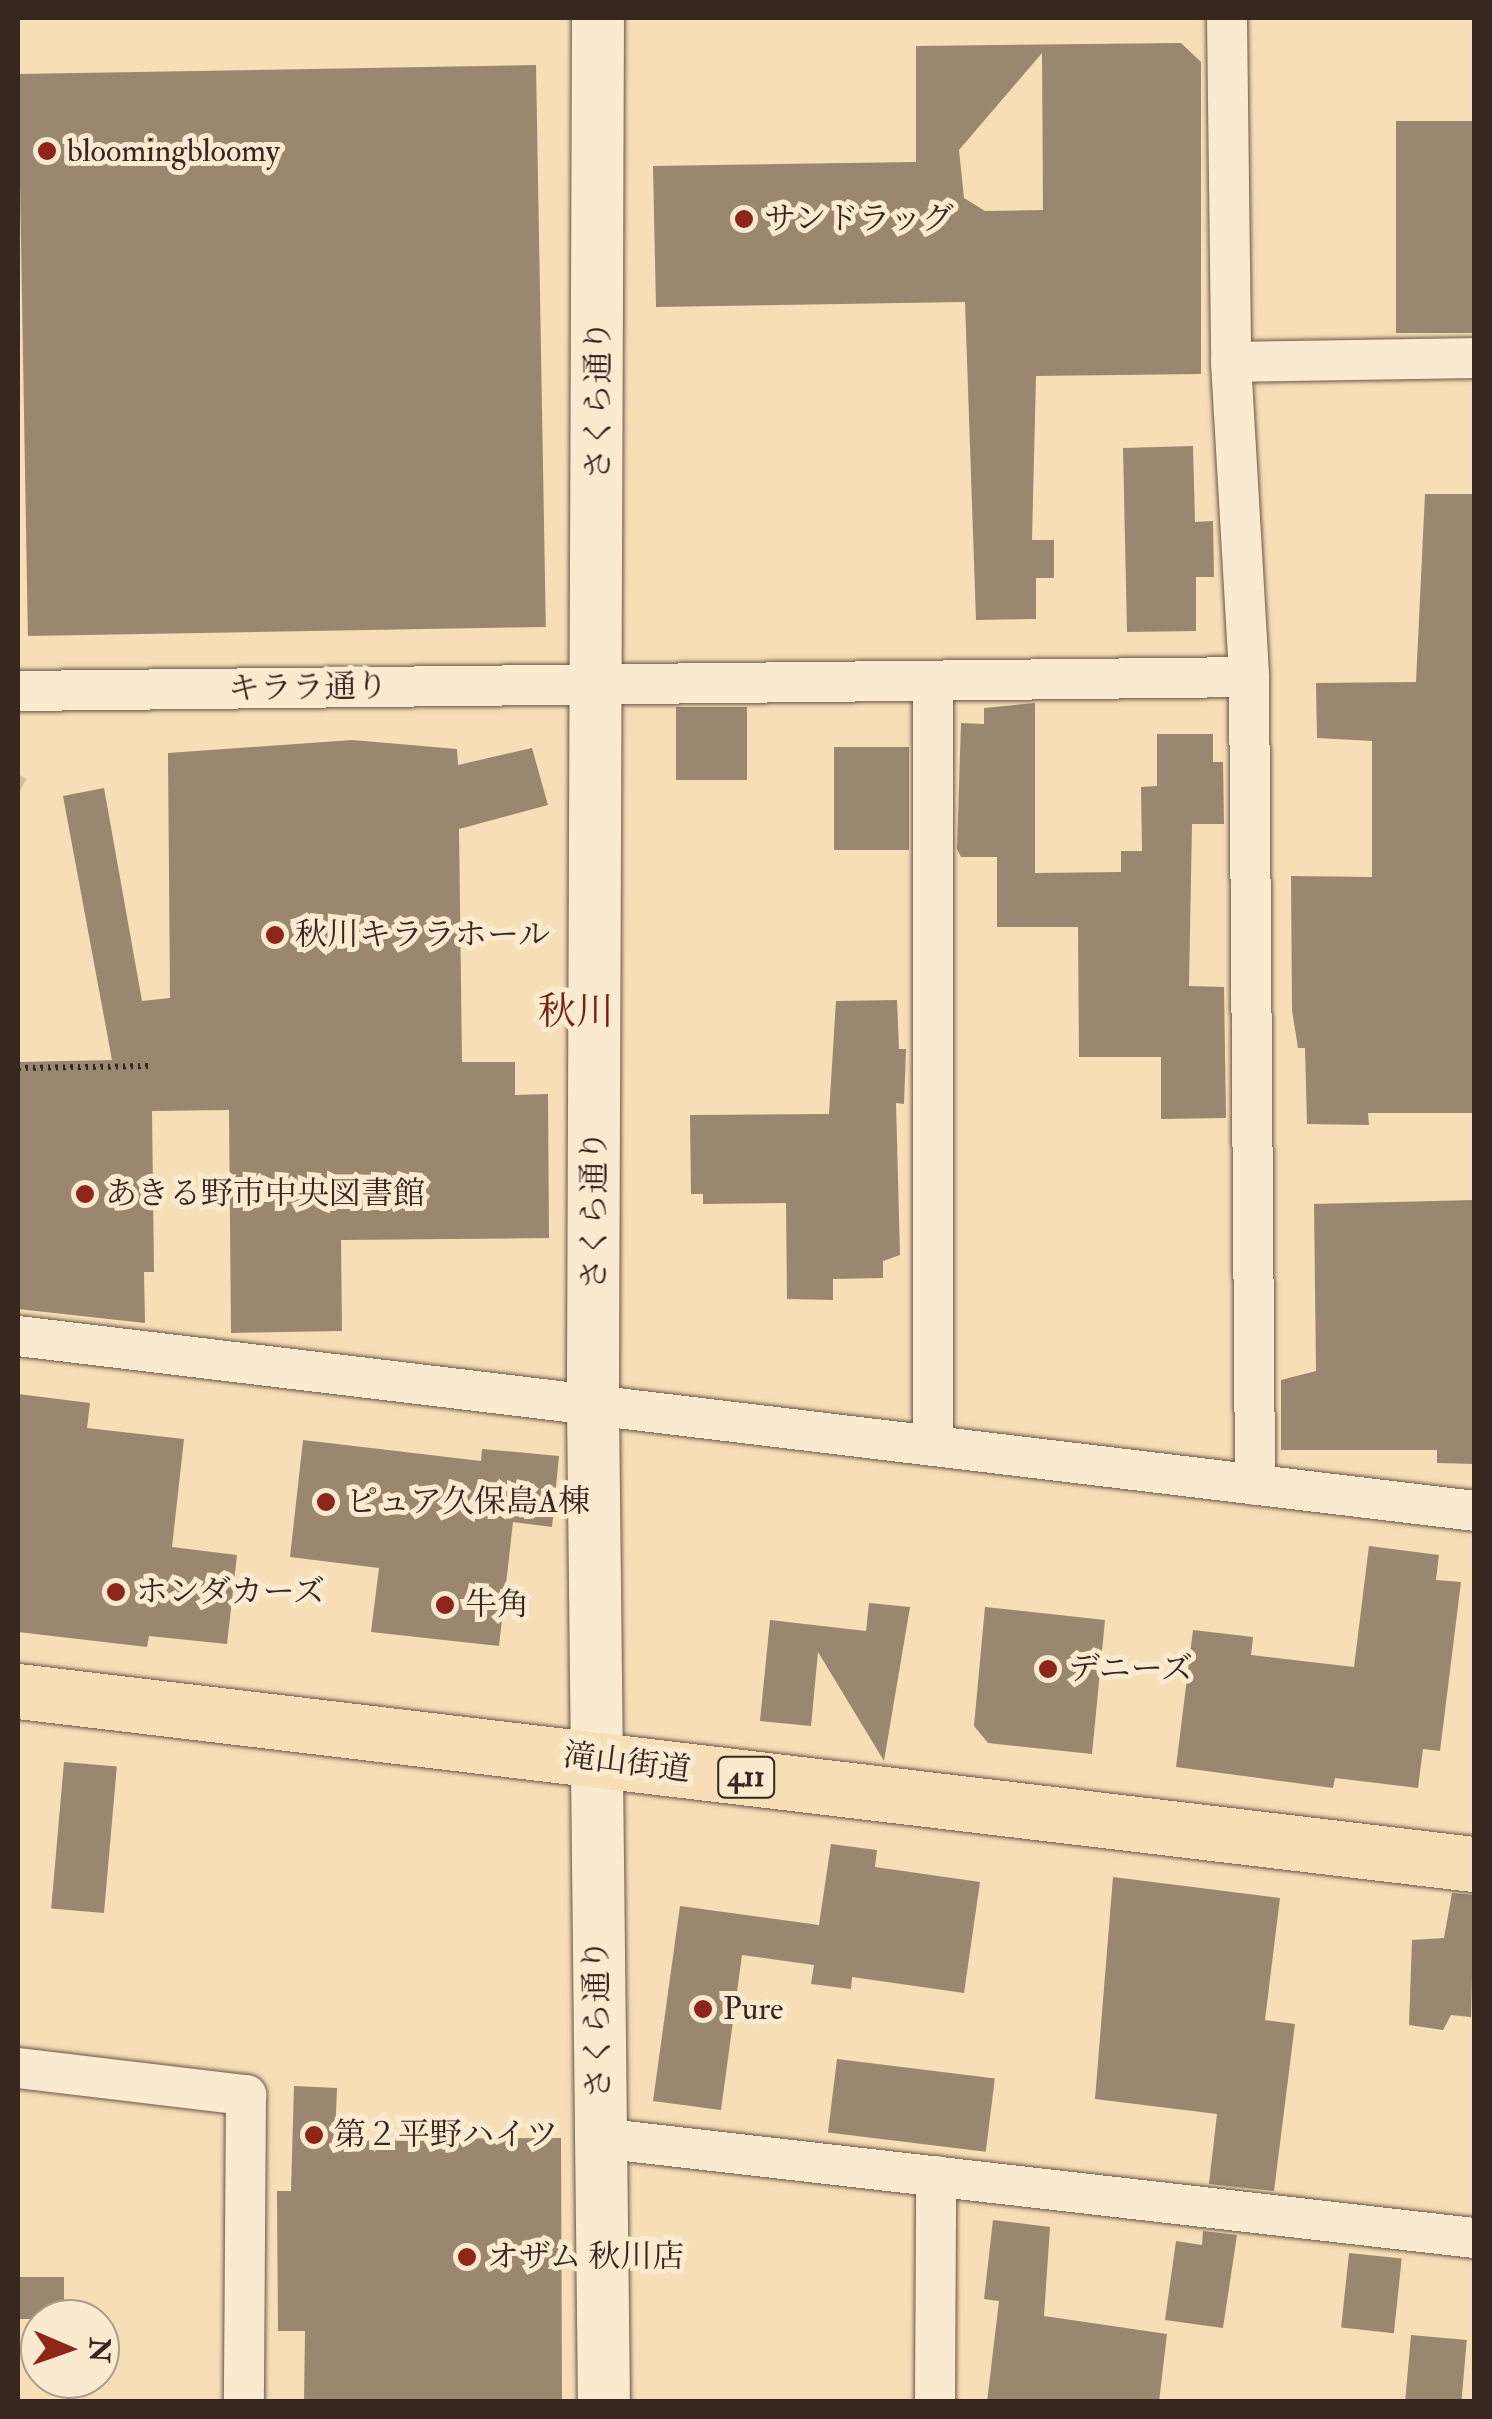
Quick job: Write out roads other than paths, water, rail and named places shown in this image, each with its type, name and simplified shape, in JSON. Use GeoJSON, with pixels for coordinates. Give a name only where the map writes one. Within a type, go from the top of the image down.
{"type":"FeatureCollection","features":[{"type":"Feature","properties":{"kind":"highway","name":"滝山街道"},"geometry":{"type":"LineString","coordinates":[[18,1692],[1474,1864]]}},
{"type":"Feature","properties":{"kind":"street","name":"さくら通り"},"geometry":{"type":"LineString","coordinates":[[598,18],[599,684],[593,1406],[604,2402]]}},
{"type":"Feature","properties":{"kind":"street"},"geometry":{"type":"LineString","coordinates":[[1227,18],[1232,362],[1249,677],[1255,1485]]}},
{"type":"Feature","properties":{"kind":"street"},"geometry":{"type":"LineString","coordinates":[[1232,362],[1474,358]]}},
{"type":"Feature","properties":{"kind":"street","name":"キララ通り"},"geometry":{"type":"LineString","coordinates":[[18,692],[1249,677]]}},
{"type":"Feature","properties":{"kind":"street"},"geometry":{"type":"LineString","coordinates":[[932,1446],[933,681]]}},
{"type":"Feature","properties":{"kind":"street"},"geometry":{"type":"LineString","coordinates":[[18,1336],[1474,1511]]}},
{"type":"Feature","properties":{"kind":"street"},"geometry":{"type":"LineString","coordinates":[[18,2068],[246,2095],[244,2402]]}},
{"type":"Feature","properties":{"kind":"street"},"geometry":{"type":"LineString","coordinates":[[599,2138],[1474,2238]]}},
{"type":"Feature","properties":{"kind":"street"},"geometry":{"type":"LineString","coordinates":[[935,2402],[936,2176]]}},
{"type":"Feature","properties":{"kind":"place","name":"bloomingbloomy"},"geometry":{"type":"Point","coordinates":[47,151]}},
{"type":"Feature","properties":{"kind":"place","name":"サンドラッグ"},"geometry":{"type":"Point","coordinates":[744,219]}},
{"type":"Feature","properties":{"kind":"place","name":"秋川キララホール"},"geometry":{"type":"Point","coordinates":[275,935]}},
{"type":"Feature","properties":{"kind":"place","name":"あきる野市中央図書館"},"geometry":{"type":"Point","coordinates":[85,1194]}},
{"type":"Feature","properties":{"kind":"place","name":"ピュア久保島A棟"},"geometry":{"type":"Point","coordinates":[326,1502]}},
{"type":"Feature","properties":{"kind":"place","name":"ホンダカーズ"},"geometry":{"type":"Point","coordinates":[116,1592]}},
{"type":"Feature","properties":{"kind":"place","name":"牛角"},"geometry":{"type":"Point","coordinates":[445,1605]}},
{"type":"Feature","properties":{"kind":"place","name":"デニーズ"},"geometry":{"type":"Point","coordinates":[1048,1669]}},
{"type":"Feature","properties":{"kind":"place","name":"Pure"},"geometry":{"type":"Point","coordinates":[703,2009]}},
{"type":"Feature","properties":{"kind":"place","name":"第２平野ハイツ"},"geometry":{"type":"Point","coordinates":[314,2135]}},
{"type":"Feature","properties":{"kind":"place","name":"オザム 秋川店"},"geometry":{"type":"Point","coordinates":[467,2257]}},
{"type":"Feature","properties":{"kind":"district","name":"秋川"},"geometry":{"type":"Point","coordinates":[576,1013]}}]}
